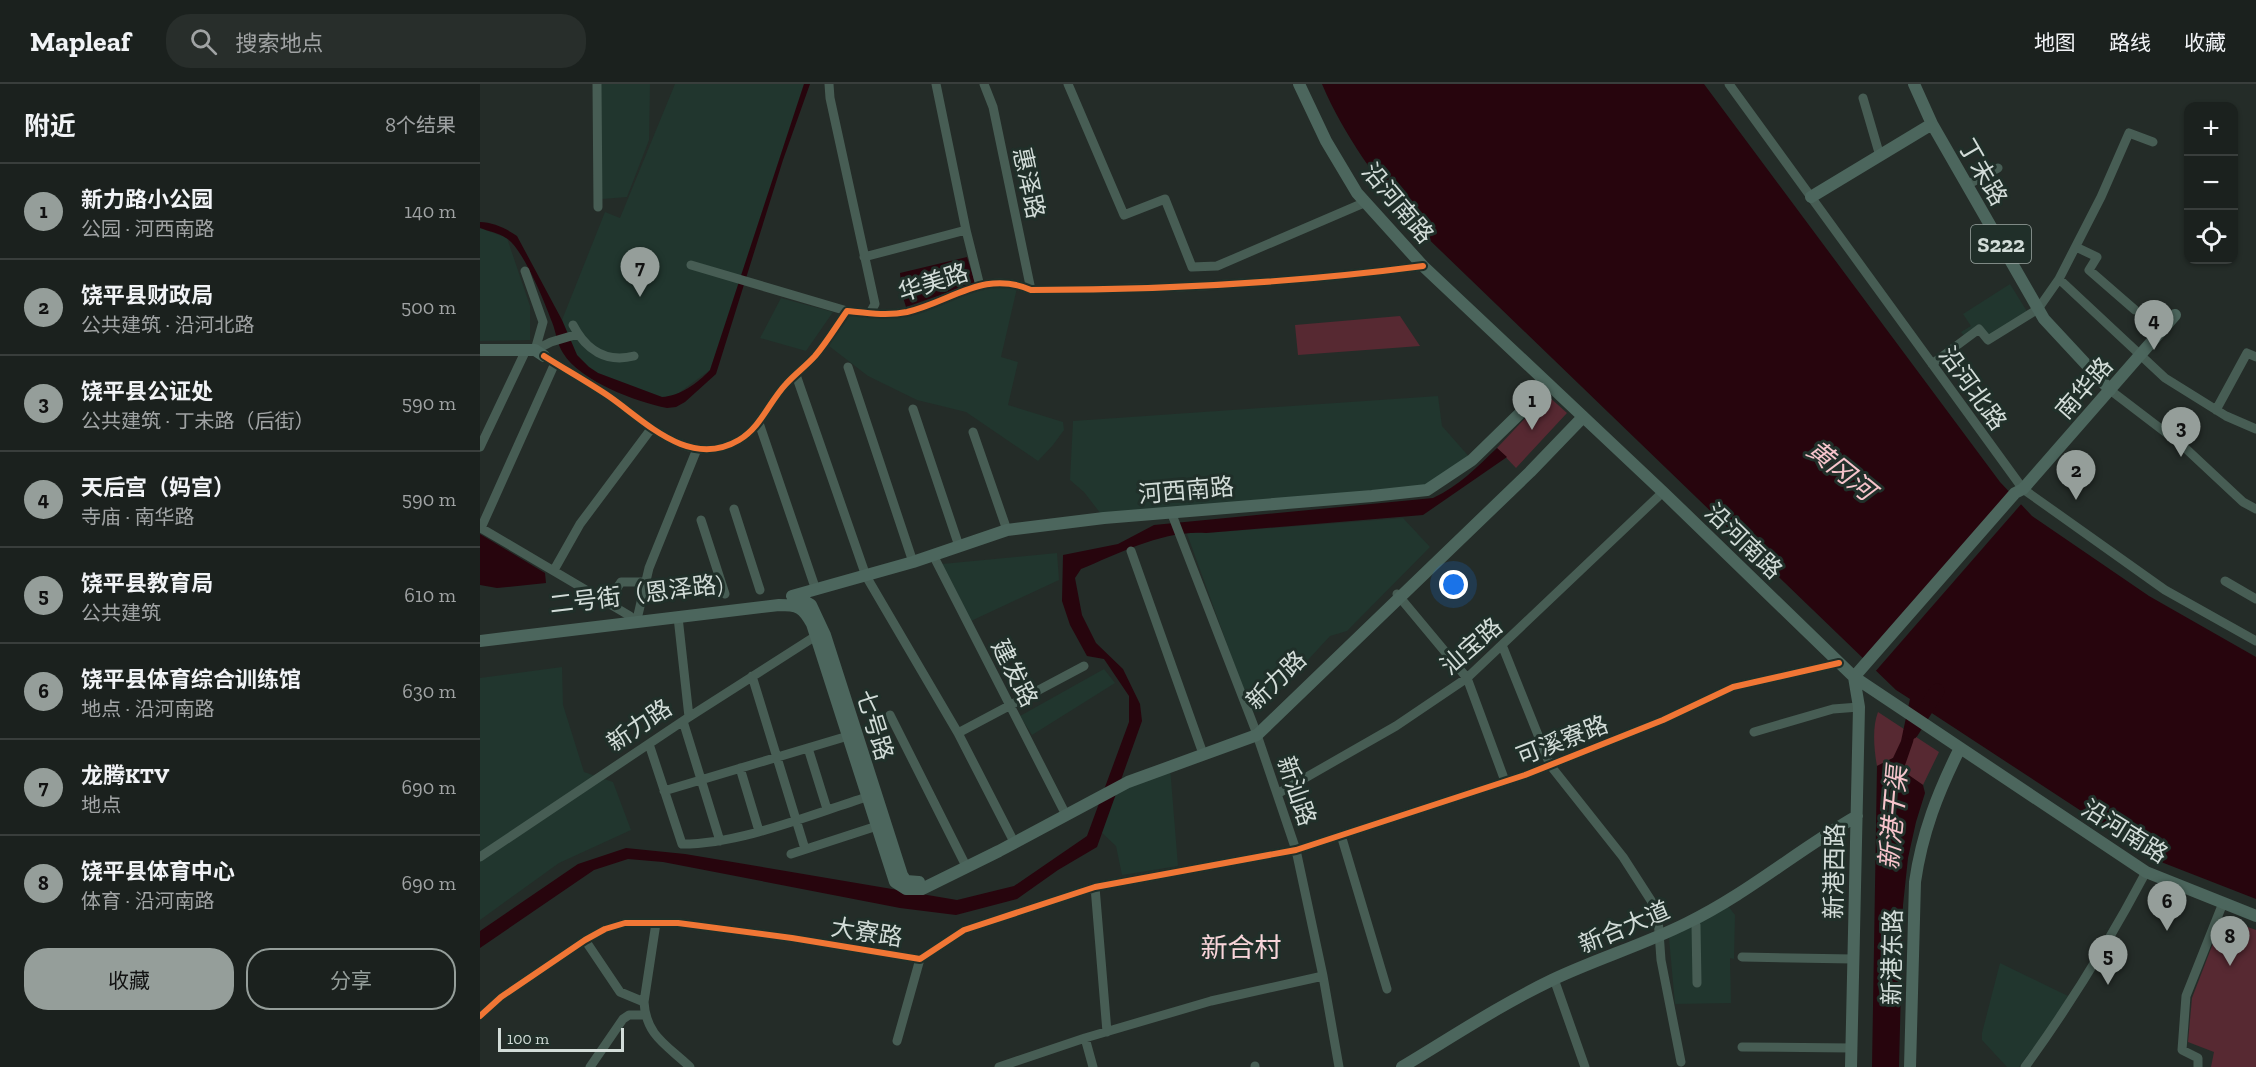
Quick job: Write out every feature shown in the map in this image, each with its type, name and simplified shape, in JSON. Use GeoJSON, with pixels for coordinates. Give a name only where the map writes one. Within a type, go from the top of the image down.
{"type":"FeatureCollection","features":[{"type":"Feature","properties":{"kind":"main road","name":"沿河南路"},"geometry":{"type":"LineString","coordinates":[[1299,84],[1326,141],[1357,194],[1422,266],[1663,492],[1854,677],[2146,872],[2256,916]]}},
{"type":"Feature","properties":{"kind":"main road","name":"丁未路"},"geometry":{"type":"LineString","coordinates":[[1914,84],[1932,124],[2044,319],[2110,390]]}},
{"type":"Feature","properties":{"kind":"main road"},"geometry":{"type":"LineString","coordinates":[[1811,197],[1932,124]]}},
{"type":"Feature","properties":{"kind":"main road","name":"南华路"},"geometry":{"type":"LineString","coordinates":[[1854,677],[1871,670],[2021,497],[2023,489],[2175,315]]}},
{"type":"Feature","properties":{"kind":"main road"},"geometry":{"type":"LineString","coordinates":[[480,350],[532,353]]}},
{"type":"Feature","properties":{"kind":"main road"},"geometry":{"type":"LineString","coordinates":[[480,357],[532,353]]}},
{"type":"Feature","properties":{"kind":"main road","name":"河西南路"},"geometry":{"type":"LineString","coordinates":[[795,601],[816,590],[914,562],[1007,530],[1084,520],[1427,490],[1472,460],[1549,385]]}},
{"type":"Feature","properties":{"kind":"main road","name":"新力路"},"geometry":{"type":"LineString","coordinates":[[898,879],[912,883],[933,880],[1063,809],[1129,777],[1201,748],[1256,732],[1580,414]]}},
{"type":"Feature","properties":{"kind":"main road","name":"二号街（恩泽路)"},"geometry":{"type":"LineString","coordinates":[[480,632],[795,601]]}},
{"type":"Feature","properties":{"kind":"main road","name":"二号街（恩泽路)"},"geometry":{"type":"LineString","coordinates":[[480,640],[627,618],[678,617],[795,601]]}},
{"type":"Feature","properties":{"kind":"main road","name":"七号路"},"geometry":{"type":"LineString","coordinates":[[795,601],[810,605],[817,614],[848,736],[877,826],[898,879]]}},
{"type":"Feature","properties":{"kind":"main road","name":"七号路"},"geometry":{"type":"LineString","coordinates":[[821,636],[898,879]]}},
{"type":"Feature","properties":{"kind":"main road","name":"新港西路"},"geometry":{"type":"LineString","coordinates":[[1851,1067],[1859,707],[1854,677]]}},
{"type":"Feature","properties":{"kind":"main road"},"geometry":{"type":"LineString","coordinates":[[1129,777],[1256,732]]}},
{"type":"Feature","properties":{"kind":"main road","name":"新港东路"},"geometry":{"type":"LineString","coordinates":[[1910,1067],[1915,882],[1918,859],[1934,803],[1960,748]]}},
{"type":"Feature","properties":{"kind":"main road"},"geometry":{"type":"LineString","coordinates":[[933,880],[999,851],[1096,794]]}},
{"type":"Feature","properties":{"kind":"main road","name":"新合大道"},"geometry":{"type":"LineString","coordinates":[[1402,1067],[1498,1008],[1554,979],[1693,920],[1743,891],[1813,842],[1857,816]]}},
{"type":"Feature","properties":{"kind":"street"},"geometry":{"type":"LineString","coordinates":[[597,84],[598,207]]}},
{"type":"Feature","properties":{"kind":"street"},"geometry":{"type":"LineString","coordinates":[[829,84],[830,98],[875,304],[870,313]]}},
{"type":"Feature","properties":{"kind":"street"},"geometry":{"type":"LineString","coordinates":[[936,84],[980,286]]}},
{"type":"Feature","properties":{"kind":"street","name":"惠泽路"},"geometry":{"type":"LineString","coordinates":[[984,84],[993,107],[1031,290]]}},
{"type":"Feature","properties":{"kind":"street"},"geometry":{"type":"LineString","coordinates":[[1068,84],[1124,215],[1165,199],[1192,267],[1217,266],[1366,202]]}},
{"type":"Feature","properties":{"kind":"street","name":"沿河北路"},"geometry":{"type":"LineString","coordinates":[[1729,84],[2023,489],[2165,590],[2256,641]]}},
{"type":"Feature","properties":{"kind":"street"},"geometry":{"type":"LineString","coordinates":[[1863,98],[1880,156]]}},
{"type":"Feature","properties":{"kind":"street"},"geometry":{"type":"LineString","coordinates":[[1932,364],[1979,329],[1988,340],[2038,309],[2060,279],[2101,197],[2128,133],[2153,142]]}},
{"type":"Feature","properties":{"kind":"street"},"geometry":{"type":"LineString","coordinates":[[1967,185],[1998,168]]}},
{"type":"Feature","properties":{"kind":"street"},"geometry":{"type":"LineString","coordinates":[[864,256],[966,230]]}},
{"type":"Feature","properties":{"kind":"street"},"geometry":{"type":"LineString","coordinates":[[2076,246],[2097,257],[2088,270],[2135,310]]}},
{"type":"Feature","properties":{"kind":"street","name":"华美路"},"geometry":{"type":"LineString","coordinates":[[691,265],[847,311],[891,315],[910,312],[980,286],[1004,282],[1031,290],[1131,290],[1295,280],[1422,266]]}},
{"type":"Feature","properties":{"kind":"street"},"geometry":{"type":"LineString","coordinates":[[480,447],[532,353],[543,322],[525,271]]}},
{"type":"Feature","properties":{"kind":"street"},"geometry":{"type":"LineString","coordinates":[[2060,279],[2165,378],[2216,410],[2256,429]]}},
{"type":"Feature","properties":{"kind":"street"},"geometry":{"type":"LineString","coordinates":[[532,353],[555,363],[611,398],[651,429],[683,446],[697,449],[724,447],[741,439],[759,423],[784,385],[816,355],[847,311]]}},
{"type":"Feature","properties":{"kind":"street"},"geometry":{"type":"LineString","coordinates":[[532,353],[575,330],[588,348],[604,356],[621,359],[634,356]]}},
{"type":"Feature","properties":{"kind":"street"},"geometry":{"type":"LineString","coordinates":[[2216,410],[2247,353],[2256,357]]}},
{"type":"Feature","properties":{"kind":"street"},"geometry":{"type":"LineString","coordinates":[[555,363],[480,528],[554,570],[627,618],[644,582],[697,449]]}},
{"type":"Feature","properties":{"kind":"street"},"geometry":{"type":"LineString","coordinates":[[848,367],[914,562]]}},
{"type":"Feature","properties":{"kind":"street"},"geometry":{"type":"LineString","coordinates":[[796,375],[866,576],[958,733],[1012,838]]}},
{"type":"Feature","properties":{"kind":"street"},"geometry":{"type":"LineString","coordinates":[[2110,390],[2182,445],[2243,501],[2256,510]]}},
{"type":"Feature","properties":{"kind":"street"},"geometry":{"type":"LineString","coordinates":[[913,409],[959,546]]}},
{"type":"Feature","properties":{"kind":"street"},"geometry":{"type":"LineString","coordinates":[[759,423],[816,590]]}},
{"type":"Feature","properties":{"kind":"street"},"geometry":{"type":"LineString","coordinates":[[554,570],[580,524],[651,429]]}},
{"type":"Feature","properties":{"kind":"street"},"geometry":{"type":"LineString","coordinates":[[973,432],[1007,530]]}},
{"type":"Feature","properties":{"kind":"street","name":"汕宝路"},"geometry":{"type":"LineString","coordinates":[[1277,794],[1396,726],[1467,678],[1663,492]]}},
{"type":"Feature","properties":{"kind":"street"},"geometry":{"type":"LineString","coordinates":[[734,509],[760,590]]}},
{"type":"Feature","properties":{"kind":"street","name":"新汕路"},"geometry":{"type":"LineString","coordinates":[[1171,513],[1256,732],[1296,850],[1340,1067]]}},
{"type":"Feature","properties":{"kind":"street"},"geometry":{"type":"LineString","coordinates":[[701,520],[724,594]]}},
{"type":"Feature","properties":{"kind":"street"},"geometry":{"type":"LineString","coordinates":[[1131,551],[1201,748]]}},
{"type":"Feature","properties":{"kind":"street","name":"建发路"},"geometry":{"type":"LineString","coordinates":[[933,555],[1063,809]]}},
{"type":"Feature","properties":{"kind":"street"},"geometry":{"type":"LineString","coordinates":[[2225,581],[2256,599]]}},
{"type":"Feature","properties":{"kind":"street"},"geometry":{"type":"LineString","coordinates":[[607,603],[621,582],[644,582]]}},
{"type":"Feature","properties":{"kind":"street"},"geometry":{"type":"LineString","coordinates":[[1398,595],[1467,678],[1504,781]]}},
{"type":"Feature","properties":{"kind":"street"},"geometry":{"type":"LineString","coordinates":[[678,617],[686,719],[701,780],[720,841]]}},
{"type":"Feature","properties":{"kind":"street","name":"新力路"},"geometry":{"type":"LineString","coordinates":[[480,858],[752,676],[821,636]]}},
{"type":"Feature","properties":{"kind":"street"},"geometry":{"type":"LineString","coordinates":[[1502,645],[1550,765],[1637,876],[1658,918],[1661,960],[1681,1065]]}},
{"type":"Feature","properties":{"kind":"street","name":"可溪寮路"},"geometry":{"type":"LineString","coordinates":[[1296,850],[1550,765],[1663,720],[1733,687],[1839,663]]}},
{"type":"Feature","properties":{"kind":"street"},"geometry":{"type":"LineString","coordinates":[[958,733],[1084,666]]}},
{"type":"Feature","properties":{"kind":"street"},"geometry":{"type":"LineString","coordinates":[[752,676],[805,849]]}},
{"type":"Feature","properties":{"kind":"street"},"geometry":{"type":"LineString","coordinates":[[1754,732],[1833,709],[1859,707]]}},
{"type":"Feature","properties":{"kind":"street"},"geometry":{"type":"LineString","coordinates":[[890,715],[964,862]]}},
{"type":"Feature","properties":{"kind":"street"},"geometry":{"type":"LineString","coordinates":[[664,791],[848,736]]}},
{"type":"Feature","properties":{"kind":"street"},"geometry":{"type":"LineString","coordinates":[[649,744],[682,844],[707,844],[720,841],[867,797]]}},
{"type":"Feature","properties":{"kind":"street"},"geometry":{"type":"LineString","coordinates":[[808,748],[827,809]]}},
{"type":"Feature","properties":{"kind":"street"},"geometry":{"type":"LineString","coordinates":[[740,768],[759,831]]}},
{"type":"Feature","properties":{"kind":"street"},"geometry":{"type":"LineString","coordinates":[[791,854],[877,826]]}},
{"type":"Feature","properties":{"kind":"street"},"geometry":{"type":"LineString","coordinates":[[1341,835],[1387,989]]}},
{"type":"Feature","properties":{"kind":"street","name":"大寮路"},"geometry":{"type":"LineString","coordinates":[[480,1016],[501,997],[585,940],[605,929],[625,923],[678,923],[920,959],[964,930],[1095,887],[1296,850]]}},
{"type":"Feature","properties":{"kind":"street"},"geometry":{"type":"LineString","coordinates":[[2025,1067],[2057,1023],[2128,907],[2146,872]]}},
{"type":"Feature","properties":{"kind":"street"},"geometry":{"type":"LineString","coordinates":[[1095,887],[1107,1032]]}},
{"type":"Feature","properties":{"kind":"street"},"geometry":{"type":"LineString","coordinates":[[2198,1067],[2198,1058],[2182,1050],[2187,996],[2223,903]]}},
{"type":"Feature","properties":{"kind":"street"},"geometry":{"type":"LineString","coordinates":[[1693,920],[1696,925],[1697,983]]}},
{"type":"Feature","properties":{"kind":"street"},"geometry":{"type":"LineString","coordinates":[[656,923],[644,1002],[645,1015],[649,1027],[690,1067]]}},
{"type":"Feature","properties":{"kind":"street"},"geometry":{"type":"LineString","coordinates":[[585,940],[620,992],[644,1002]]}},
{"type":"Feature","properties":{"kind":"street"},"geometry":{"type":"LineString","coordinates":[[1742,957],[1853,959]]}},
{"type":"Feature","properties":{"kind":"street"},"geometry":{"type":"LineString","coordinates":[[897,1041],[920,959]]}},
{"type":"Feature","properties":{"kind":"street"},"geometry":{"type":"LineString","coordinates":[[999,1067],[1210,1000],[1323,976]]}},
{"type":"Feature","properties":{"kind":"street"},"geometry":{"type":"LineString","coordinates":[[1554,979],[1585,1067]]}},
{"type":"Feature","properties":{"kind":"street"},"geometry":{"type":"LineString","coordinates":[[590,1067],[623,1019],[629,1015],[645,1015]]}},
{"type":"Feature","properties":{"kind":"street"},"geometry":{"type":"LineString","coordinates":[[1085,1038],[1094,1067]]}},
{"type":"Feature","properties":{"kind":"street"},"geometry":{"type":"LineString","coordinates":[[1742,1047],[1852,1048]]}},
{"type":"Feature","properties":{"kind":"shaded area"},"geometry":{"type":"Polygon","coordinates":[[[601,84],[650,84],[649,140],[627,197],[602,199],[601,84]]]}},
{"type":"Feature","properties":{"kind":"shaded area"},"geometry":{"type":"Polygon","coordinates":[[[675,84],[804,84],[710,370],[672,397],[662,397],[598,373],[589,367],[577,355],[562,320],[605,212],[620,218],[675,84]]]}},
{"type":"Feature","properties":{"kind":"shaded area"},"geometry":{"type":"Polygon","coordinates":[[[480,228],[507,238],[530,306],[530,340],[480,341],[480,228]]]}},
{"type":"Feature","properties":{"kind":"shaded area"},"geometry":{"type":"Polygon","coordinates":[[[2010,284],[2028,313],[1987,337],[1980,333],[1968,341],[1961,332],[1971,326],[1963,314],[2010,284]]]}},
{"type":"Feature","properties":{"kind":"shaded area"},"geometry":{"type":"Polygon","coordinates":[[[999,285],[1017,288],[1001,357],[1018,362],[1008,405],[1063,422],[1064,430],[1038,461],[966,412],[917,400],[868,376],[829,346],[848,313],[871,317],[999,285]]]}},
{"type":"Feature","properties":{"kind":"shaded area"},"geometry":{"type":"Polygon","coordinates":[[[781,298],[833,312],[806,351],[760,338],[781,298]]]}},
{"type":"Feature","properties":{"kind":"shaded area"},"geometry":{"type":"Polygon","coordinates":[[[1400,316],[1420,346],[1298,355],[1295,325],[1400,316]]]}},
{"type":"Feature","properties":{"kind":"shaded area"},"geometry":{"type":"Polygon","coordinates":[[[1547,395],[1567,413],[1516,468],[1497,448],[1547,395]]]}},
{"type":"Feature","properties":{"kind":"shaded area"},"geometry":{"type":"Polygon","coordinates":[[[1438,396],[1442,426],[1472,460],[1427,490],[1104,518],[1084,492],[1070,480],[1073,421],[1438,396]]]}},
{"type":"Feature","properties":{"kind":"shaded area"},"geometry":{"type":"Polygon","coordinates":[[[1403,518],[1430,547],[1347,631],[1330,636],[1261,711],[1255,712],[1249,705],[1186,531],[1206,533],[1403,518]]]}},
{"type":"Feature","properties":{"kind":"shaded area"},"geometry":{"type":"Polygon","coordinates":[[[1057,553],[1059,580],[971,621],[942,564],[1057,553]]]}},
{"type":"Feature","properties":{"kind":"shaded area"},"geometry":{"type":"Polygon","coordinates":[[[562,667],[563,705],[584,772],[613,782],[631,830],[559,863],[480,920],[480,678],[562,667]]]}},
{"type":"Feature","properties":{"kind":"shaded area"},"geometry":{"type":"Polygon","coordinates":[[[1104,669],[1115,683],[1032,735],[1020,716],[1104,669]]]}},
{"type":"Feature","properties":{"kind":"shaded area"},"geometry":{"type":"Polygon","coordinates":[[[1878,712],[1939,752],[1923,785],[1902,771],[1904,762],[1893,758],[1877,766],[1874,731],[1878,712]]]}},
{"type":"Feature","properties":{"kind":"shaded area"},"geometry":{"type":"Polygon","coordinates":[[[1170,767],[1178,866],[1122,875],[1116,846],[1101,832],[1108,811],[1118,791],[1170,767]]]}},
{"type":"Feature","properties":{"kind":"shaded area"},"geometry":{"type":"Polygon","coordinates":[[[1728,906],[1735,915],[1734,959],[1730,958],[1731,1003],[1675,1004],[1669,938],[1728,906]]]}},
{"type":"Feature","properties":{"kind":"shaded area"},"geometry":{"type":"Polygon","coordinates":[[[2220,925],[2238,933],[2242,925],[2256,930],[2256,1067],[2211,1067],[2214,1052],[2188,1042],[2192,998],[2220,925]]]}},
{"type":"Feature","properties":{"kind":"shaded area"},"geometry":{"type":"Polygon","coordinates":[[[2000,963],[2068,996],[2055,1019],[2019,1067],[2007,1067],[1982,1040],[2000,963]]]}},
{"type":"Feature","properties":{"kind":"water"},"geometry":{"type":"Polygon","coordinates":[[[804,84],[810,84],[783,160],[716,374],[685,402],[676,407],[667,408],[640,401],[610,389],[582,373],[563,353],[533,277],[513,244],[497,233],[480,228],[480,222],[500,226],[517,236],[562,320],[577,355],[589,367],[598,373],[662,397],[682,391],[700,380],[710,370],[804,84]]]}},
{"type":"Feature","properties":{"kind":"water","name":"黄冈河"},"geometry":{"type":"Polygon","coordinates":[[[1322,84],[1704,84],[2000,482],[2032,516],[2149,596],[2256,657],[2256,899],[2156,860],[1921,706],[1913,742],[1903,771],[1923,785],[1925,793],[1908,858],[1903,905],[1899,1067],[1872,1067],[1877,766],[1893,758],[1901,741],[1910,699],[1896,690],[1413,224],[1363,157],[1341,122],[1322,84]]]}},
{"type":"Feature","properties":{"kind":"water"},"geometry":{"type":"Polygon","coordinates":[[[967,257],[975,283],[906,307],[900,273],[967,257]]]}},
{"type":"Feature","properties":{"kind":"water"},"geometry":{"type":"Polygon","coordinates":[[[1497,448],[1507,457],[1423,515],[1174,535],[1142,544],[1081,569],[1075,578],[1082,615],[1096,643],[1123,669],[1140,704],[1142,721],[1097,847],[1058,870],[1017,899],[956,915],[900,908],[663,862],[628,859],[594,870],[480,948],[480,931],[578,864],[626,848],[685,854],[957,900],[1014,886],[1087,836],[1129,722],[1129,696],[1104,659],[1087,656],[1070,625],[1062,601],[1063,555],[1118,544],[1154,525],[1433,498],[1459,482],[1497,448]]]}},
{"type":"Feature","properties":{"kind":"water"},"geometry":{"type":"Polygon","coordinates":[[[480,534],[545,573],[546,583],[497,588],[480,585],[480,534]]]}},
{"type":"Feature","properties":{"kind":"pier"},"geometry":{"type":"Polygon","coordinates":[[[2015,494],[2023,502],[1874,673],[1862,661],[2015,494]]]}},
{"type":"Feature","properties":{"kind":"waterway","name":"新港干渠"},"geometry":{"type":"LineString","coordinates":[[1911,732],[1937,691]]}},
{"type":"Feature","properties":{"kind":"cycle path"},"geometry":{"type":"LineString","coordinates":[[544,356],[602,392],[670,439],[686,446],[703,449],[721,448],[747,435],[786,384],[812,360],[847,311],[884,314],[907,312],[968,289],[998,283],[1031,290],[1129,289],[1276,281],[1423,266]]}},
{"type":"Feature","properties":{"kind":"cycle path"},"geometry":{"type":"LineString","coordinates":[[480,1016],[501,997],[585,940],[605,929],[625,923],[678,923],[792,938],[920,959],[964,930],[1095,887],[1296,850],[1525,775],[1663,720],[1733,687],[1839,663]]}},
{"type":"Feature","properties":{"kind":"place","name":"龙腾KTV"},"geometry":{"type":"Point","coordinates":[640,297]}},
{"type":"Feature","properties":{"kind":"place","name":"天后宫（妈宫）"},"geometry":{"type":"Point","coordinates":[2154,350]}},
{"type":"Feature","properties":{"kind":"place","name":"新力路小公园"},"geometry":{"type":"Point","coordinates":[1532,430]}},
{"type":"Feature","properties":{"kind":"place","name":"饶平县公证处"},"geometry":{"type":"Point","coordinates":[2181,457]}},
{"type":"Feature","properties":{"kind":"place","name":"饶平县财政局"},"geometry":{"type":"Point","coordinates":[2076,500]}},
{"type":"Feature","properties":{"kind":"place","name":"饶平县体育综合训练馆"},"geometry":{"type":"Point","coordinates":[2167,931]}},
{"type":"Feature","properties":{"kind":"place","name":"饶平县体育中心"},"geometry":{"type":"Point","coordinates":[2230,966]}},
{"type":"Feature","properties":{"kind":"place","name":"饶平县教育局"},"geometry":{"type":"Point","coordinates":[2108,985]}},
{"type":"Feature","properties":{"kind":"district","name":"新合村"},"geometry":{"type":"Point","coordinates":[1241,948]}}]}
